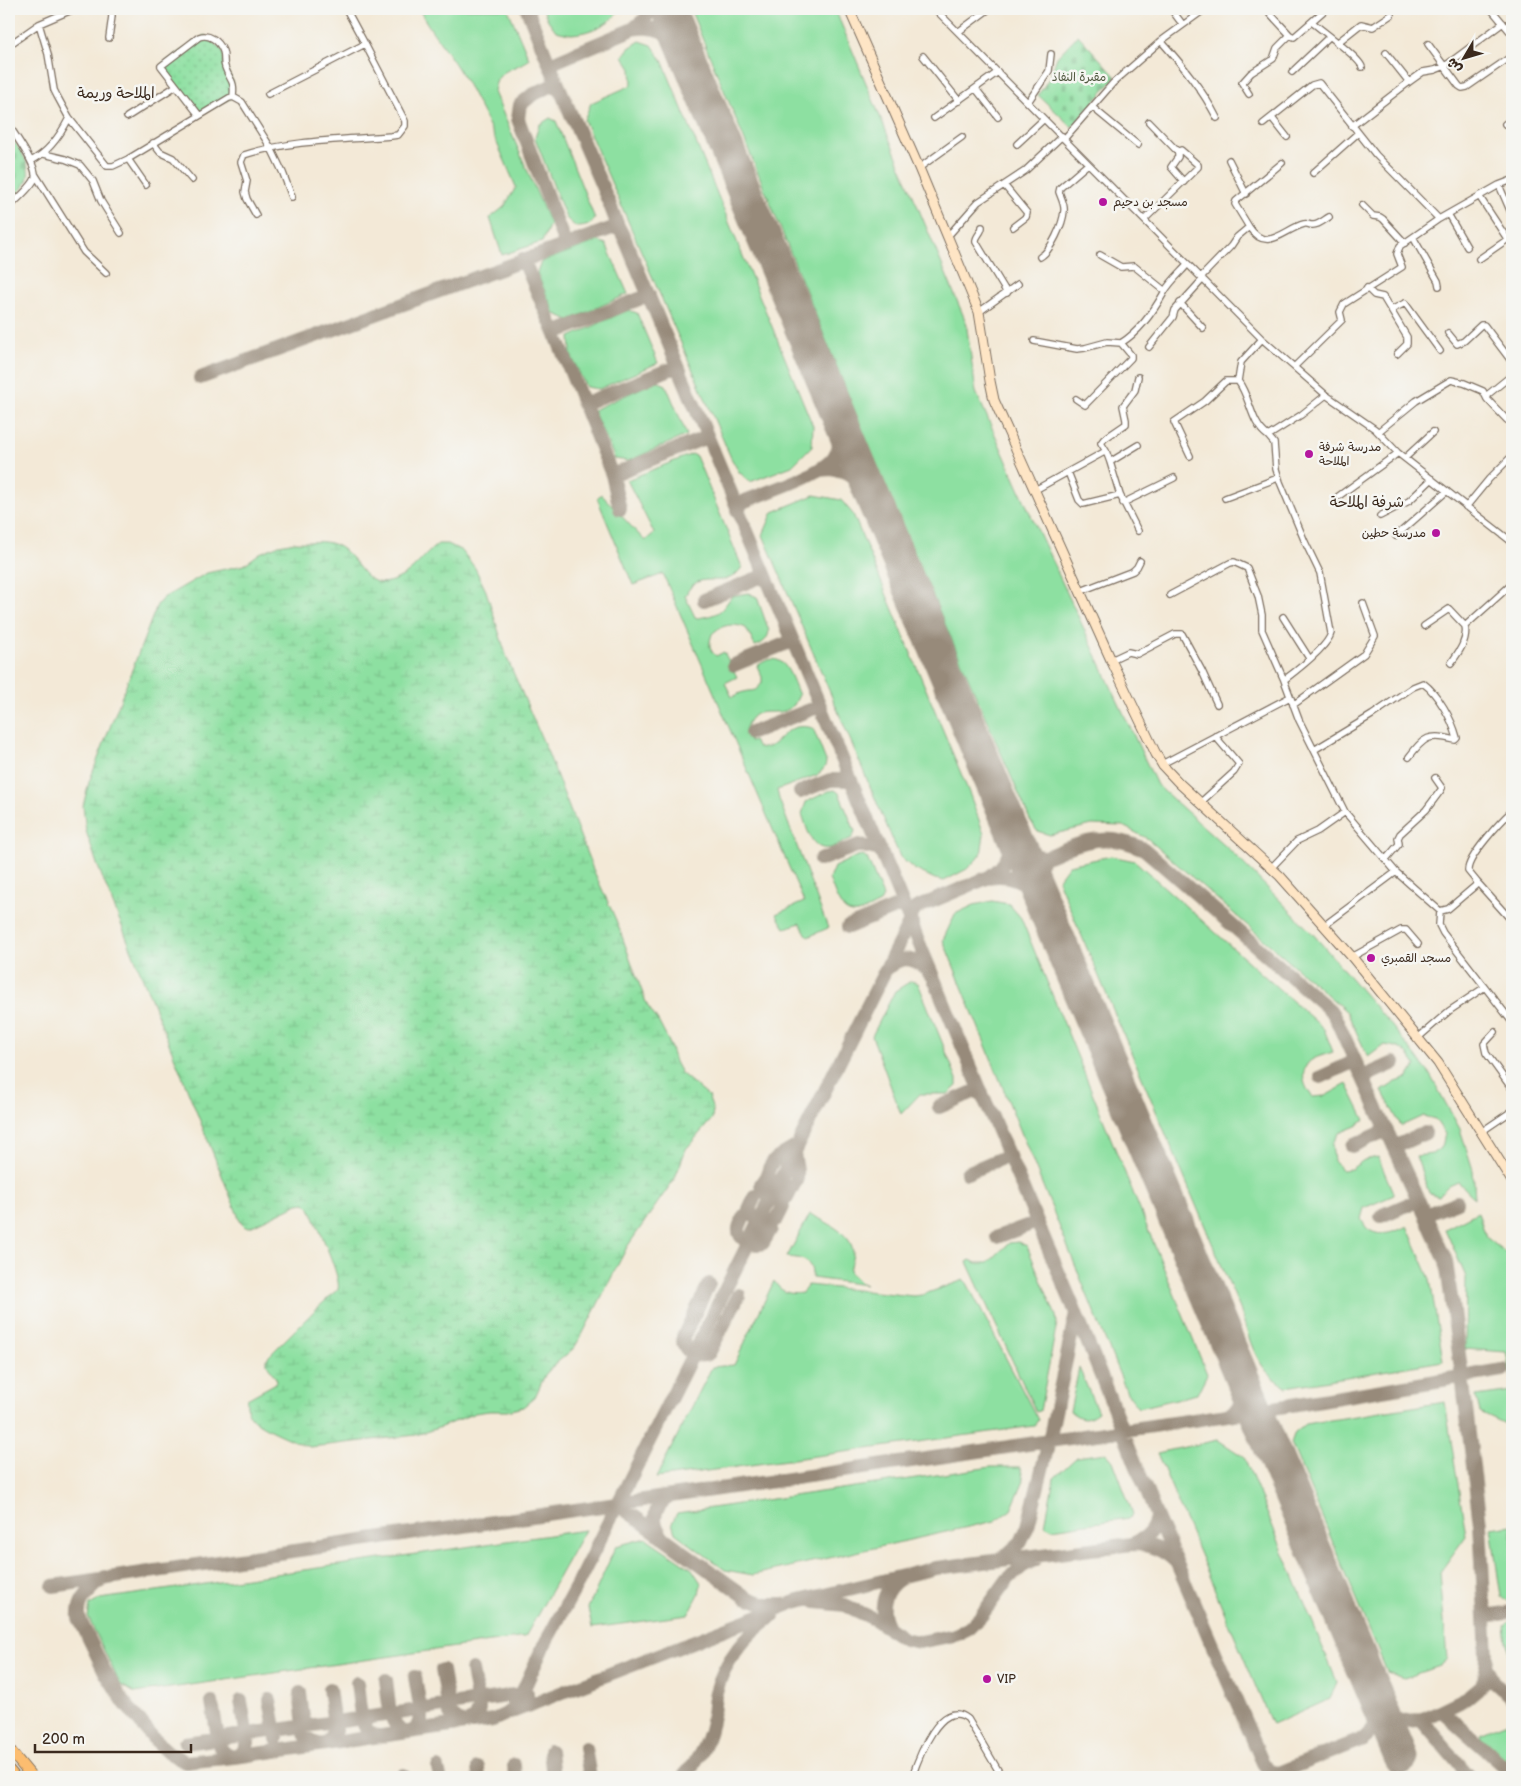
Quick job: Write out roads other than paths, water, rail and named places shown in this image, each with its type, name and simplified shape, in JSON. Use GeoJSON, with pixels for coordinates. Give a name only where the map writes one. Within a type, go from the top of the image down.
{"type":"FeatureCollection","features":[{"type":"Feature","properties":{"kind":"highway"},"geometry":{"type":"LineString","coordinates":[[9,1749],[32,1777]]}},
{"type":"Feature","properties":{"kind":"highway"},"geometry":{"type":"LineString","coordinates":[[9,1770],[15,1777]]}},
{"type":"Feature","properties":{"kind":"main road"},"geometry":{"type":"LineString","coordinates":[[849,9],[919,168],[979,312],[992,393],[1111,660],[1162,764],[1170,775],[1271,868],[1352,956],[1438,1063],[1512,1181]]}},
{"type":"Feature","properties":{"kind":"street"},"geometry":{"type":"LineString","coordinates":[[9,45],[39,24],[74,9]]}},
{"type":"Feature","properties":{"kind":"street"},"geometry":{"type":"LineString","coordinates":[[109,38],[112,16],[110,9]]}},
{"type":"Feature","properties":{"kind":"street"},"geometry":{"type":"LineString","coordinates":[[256,215],[245,192],[247,181],[241,160],[244,156],[271,148],[307,142],[391,136],[398,135],[403,131],[404,121],[346,9]]}},
{"type":"Feature","properties":{"kind":"street"},"geometry":{"type":"LineString","coordinates":[[935,9],[1262,339],[1326,395],[1378,432],[1398,453],[1512,542]]}},
{"type":"Feature","properties":{"kind":"street"},"geometry":{"type":"LineString","coordinates":[[958,32],[989,9]]}},
{"type":"Feature","properties":{"kind":"street"},"geometry":{"type":"LineString","coordinates":[[1171,9],[1183,25]]}},
{"type":"Feature","properties":{"kind":"street"},"geometry":{"type":"LineString","coordinates":[[948,236],[978,202],[1026,171],[1063,137],[1113,83],[1161,41],[1205,9]]}},
{"type":"Feature","properties":{"kind":"street"},"geometry":{"type":"LineString","coordinates":[[1266,9],[1290,35],[1297,36],[1326,9]]}},
{"type":"Feature","properties":{"kind":"street"},"geometry":{"type":"LineString","coordinates":[[1491,9],[1512,34]]}},
{"type":"Feature","properties":{"kind":"street"},"geometry":{"type":"LineString","coordinates":[[1337,43],[1361,24],[1373,27],[1391,15]]}},
{"type":"Feature","properties":{"kind":"street"},"geometry":{"type":"LineString","coordinates":[[1312,22],[1328,37],[1355,56],[1362,67]]}},
{"type":"Feature","properties":{"kind":"street"},"geometry":{"type":"LineString","coordinates":[[1352,126],[1423,72],[1445,66],[1512,22]]}},
{"type":"Feature","properties":{"kind":"street"},"geometry":{"type":"LineString","coordinates":[[39,24],[48,54],[54,90],[69,118],[107,166],[113,166],[128,159],[199,115],[233,97],[242,102],[271,148],[292,197]]}},
{"type":"Feature","properties":{"kind":"street"},"geometry":{"type":"LineString","coordinates":[[199,115],[160,66],[199,38],[208,35],[212,37],[223,50],[224,67],[234,86],[233,97]]}},
{"type":"Feature","properties":{"kind":"street"},"geometry":{"type":"LineString","coordinates":[[1249,94],[1242,83],[1251,73],[1273,59],[1277,48],[1290,35]]}},
{"type":"Feature","properties":{"kind":"street"},"geometry":{"type":"LineString","coordinates":[[1292,72],[1328,37]]}},
{"type":"Feature","properties":{"kind":"street"},"geometry":{"type":"LineString","coordinates":[[1161,41],[1191,75],[1206,96],[1217,118]]}},
{"type":"Feature","properties":{"kind":"street"},"geometry":{"type":"LineString","coordinates":[[268,94],[365,44]]}},
{"type":"Feature","properties":{"kind":"street"},"geometry":{"type":"LineString","coordinates":[[1428,44],[1458,86],[1465,88],[1512,56]]}},
{"type":"Feature","properties":{"kind":"street"},"geometry":{"type":"LineString","coordinates":[[1028,102],[1049,71],[1051,54]]}},
{"type":"Feature","properties":{"kind":"street"},"geometry":{"type":"LineString","coordinates":[[1386,54],[1409,82]]}},
{"type":"Feature","properties":{"kind":"street"},"geometry":{"type":"LineString","coordinates":[[923,56],[959,100]]}},
{"type":"Feature","properties":{"kind":"street"},"geometry":{"type":"LineString","coordinates":[[934,118],[998,72]]}},
{"type":"Feature","properties":{"kind":"street"},"geometry":{"type":"LineString","coordinates":[[1263,124],[1312,85],[1319,84],[1376,155],[1440,219]]}},
{"type":"Feature","properties":{"kind":"street"},"geometry":{"type":"LineString","coordinates":[[128,118],[176,86]]}},
{"type":"Feature","properties":{"kind":"street"},"geometry":{"type":"LineString","coordinates":[[976,89],[998,117]]}},
{"type":"Feature","properties":{"kind":"street"},"geometry":{"type":"LineString","coordinates":[[1092,107],[1138,145]]}},
{"type":"Feature","properties":{"kind":"street"},"geometry":{"type":"LineString","coordinates":[[31,161],[44,154],[62,131],[69,118]]}},
{"type":"Feature","properties":{"kind":"street"},"geometry":{"type":"LineString","coordinates":[[1272,118],[1287,137]]}},
{"type":"Feature","properties":{"kind":"street"},"geometry":{"type":"LineString","coordinates":[[1505,124],[1512,118]]}},
{"type":"Feature","properties":{"kind":"street"},"geometry":{"type":"LineString","coordinates":[[1017,144],[1044,119]]}},
{"type":"Feature","properties":{"kind":"street"},"geometry":{"type":"LineString","coordinates":[[1149,122],[1178,152],[1178,157],[1171,167],[1184,182]]}},
{"type":"Feature","properties":{"kind":"street"},"geometry":{"type":"LineString","coordinates":[[9,125],[31,161],[35,174],[84,252],[106,273]]}},
{"type":"Feature","properties":{"kind":"street"},"geometry":{"type":"LineString","coordinates":[[1312,173],[1358,133]]}},
{"type":"Feature","properties":{"kind":"street"},"geometry":{"type":"LineString","coordinates":[[919,168],[962,137]]}},
{"type":"Feature","properties":{"kind":"street"},"geometry":{"type":"LineString","coordinates":[[153,143],[160,152],[173,158],[192,180]]}},
{"type":"Feature","properties":{"kind":"street"},"geometry":{"type":"LineString","coordinates":[[1145,220],[1196,170],[1198,165],[1182,150],[1178,152]]}},
{"type":"Feature","properties":{"kind":"street"},"geometry":{"type":"LineString","coordinates":[[44,154],[80,165],[93,181],[101,201],[121,233]]}},
{"type":"Feature","properties":{"kind":"street"},"geometry":{"type":"LineString","coordinates":[[128,159],[146,185]]}},
{"type":"Feature","properties":{"kind":"street"},"geometry":{"type":"LineString","coordinates":[[1230,160],[1246,194]]}},
{"type":"Feature","properties":{"kind":"street"},"geometry":{"type":"LineString","coordinates":[[1282,163],[1246,194],[1236,200],[1235,204],[1249,227],[1257,236],[1268,239],[1276,238],[1304,224],[1316,225],[1329,217]]}},
{"type":"Feature","properties":{"kind":"street"},"geometry":{"type":"LineString","coordinates":[[1040,258],[1048,250],[1063,215],[1064,207],[1059,190],[1088,164]]}},
{"type":"Feature","properties":{"kind":"street"},"geometry":{"type":"LineString","coordinates":[[9,207],[33,181],[35,174]]}},
{"type":"Feature","properties":{"kind":"street"},"geometry":{"type":"LineString","coordinates":[[1294,368],[1342,320],[1340,312],[1342,306],[1402,266],[1397,251],[1400,246],[1448,214],[1499,185],[1512,180]]}},
{"type":"Feature","properties":{"kind":"street"},"geometry":{"type":"LineString","coordinates":[[1004,185],[1027,213],[1026,217],[1013,227]]}},
{"type":"Feature","properties":{"kind":"street"},"geometry":{"type":"LineString","coordinates":[[1499,185],[1512,215]]}},
{"type":"Feature","properties":{"kind":"street"},"geometry":{"type":"LineString","coordinates":[[1479,196],[1510,237],[1479,259]]}},
{"type":"Feature","properties":{"kind":"street"},"geometry":{"type":"LineString","coordinates":[[1362,205],[1373,216],[1383,219],[1405,243]]}},
{"type":"Feature","properties":{"kind":"street"},"geometry":{"type":"LineString","coordinates":[[1448,214],[1468,247]]}},
{"type":"Feature","properties":{"kind":"street"},"geometry":{"type":"LineString","coordinates":[[982,227],[981,232],[976,237],[976,242],[1007,293]]}},
{"type":"Feature","properties":{"kind":"street"},"geometry":{"type":"LineString","coordinates":[[1149,347],[1173,317],[1180,303],[1237,237],[1249,227]]}},
{"type":"Feature","properties":{"kind":"street"},"geometry":{"type":"LineString","coordinates":[[1413,237],[1439,286]]}},
{"type":"Feature","properties":{"kind":"street"},"geometry":{"type":"LineString","coordinates":[[1100,255],[1121,267],[1134,266],[1164,291]]}},
{"type":"Feature","properties":{"kind":"street"},"geometry":{"type":"LineString","coordinates":[[1034,341],[1077,349],[1108,342],[1121,343],[1132,335],[1159,302],[1164,291],[1188,264]]}},
{"type":"Feature","properties":{"kind":"street"},"geometry":{"type":"LineString","coordinates":[[979,312],[1018,284]]}},
{"type":"Feature","properties":{"kind":"street"},"geometry":{"type":"LineString","coordinates":[[1367,288],[1374,295],[1383,297],[1408,339],[1407,344],[1397,354]]}},
{"type":"Feature","properties":{"kind":"street"},"geometry":{"type":"LineString","coordinates":[[1180,303],[1203,328]]}},
{"type":"Feature","properties":{"kind":"street"},"geometry":{"type":"LineString","coordinates":[[1391,310],[1405,303],[1440,351]]}},
{"type":"Feature","properties":{"kind":"street"},"geometry":{"type":"LineString","coordinates":[[1448,333],[1458,344],[1484,325],[1512,362]]}},
{"type":"Feature","properties":{"kind":"street"},"geometry":{"type":"LineString","coordinates":[[1262,339],[1242,362],[1238,381],[1259,428],[1274,443],[1278,478],[1301,534],[1318,568],[1331,635],[1324,646],[1284,680]]}},
{"type":"Feature","properties":{"kind":"street"},"geometry":{"type":"LineString","coordinates":[[1076,399],[1085,405],[1131,358],[1131,355],[1121,343]]}},
{"type":"Feature","properties":{"kind":"street"},"geometry":{"type":"LineString","coordinates":[[1486,396],[1512,375]]}},
{"type":"Feature","properties":{"kind":"street"},"geometry":{"type":"LineString","coordinates":[[1138,377],[1135,390],[1123,406],[1126,424],[1101,443],[1106,451],[1123,503],[1138,531]]}},
{"type":"Feature","properties":{"kind":"street"},"geometry":{"type":"LineString","coordinates":[[1190,456],[1174,422],[1205,401],[1226,380],[1238,381]]}},
{"type":"Feature","properties":{"kind":"street"},"geometry":{"type":"LineString","coordinates":[[1378,432],[1416,401],[1452,380],[1483,391],[1489,401],[1507,420]]}},
{"type":"Feature","properties":{"kind":"street"},"geometry":{"type":"LineString","coordinates":[[1268,436],[1301,415],[1326,395]]}},
{"type":"Feature","properties":{"kind":"street"},"geometry":{"type":"LineString","coordinates":[[1405,458],[1433,432]]}},
{"type":"Feature","properties":{"kind":"street"},"geometry":{"type":"LineString","coordinates":[[1110,462],[1138,445]]}},
{"type":"Feature","properties":{"kind":"street"},"geometry":{"type":"LineString","coordinates":[[1035,490],[1106,451]]}},
{"type":"Feature","properties":{"kind":"street"},"geometry":{"type":"LineString","coordinates":[[1336,498],[1398,453]]}},
{"type":"Feature","properties":{"kind":"street"},"geometry":{"type":"LineString","coordinates":[[1466,507],[1489,479],[1510,459]]}},
{"type":"Feature","properties":{"kind":"street"},"geometry":{"type":"LineString","coordinates":[[1068,472],[1079,500],[1083,504],[1120,495]]}},
{"type":"Feature","properties":{"kind":"street"},"geometry":{"type":"LineString","coordinates":[[1123,503],[1174,478]]}},
{"type":"Feature","properties":{"kind":"street"},"geometry":{"type":"LineString","coordinates":[[1225,498],[1278,478]]}},
{"type":"Feature","properties":{"kind":"street"},"geometry":{"type":"LineString","coordinates":[[1380,516],[1409,501],[1432,479]]}},
{"type":"Feature","properties":{"kind":"street"},"geometry":{"type":"LineString","coordinates":[[1396,536],[1447,491]]}},
{"type":"Feature","properties":{"kind":"street"},"geometry":{"type":"LineString","coordinates":[[1081,592],[1133,571],[1140,561]]}},
{"type":"Feature","properties":{"kind":"street"},"geometry":{"type":"LineString","coordinates":[[1170,595],[1230,563],[1234,562],[1247,568],[1258,596],[1262,614],[1262,630],[1293,705],[1345,812],[1396,872],[1440,911]]}},
{"type":"Feature","properties":{"kind":"street"},"geometry":{"type":"LineString","coordinates":[[1465,626],[1512,584]]}},
{"type":"Feature","properties":{"kind":"street"},"geometry":{"type":"LineString","coordinates":[[1293,705],[1368,650],[1375,636],[1363,603]]}},
{"type":"Feature","properties":{"kind":"street"},"geometry":{"type":"LineString","coordinates":[[1424,626],[1449,608],[1465,626],[1466,634],[1463,643],[1451,663]]}},
{"type":"Feature","properties":{"kind":"street"},"geometry":{"type":"LineString","coordinates":[[1283,617],[1310,658]]}},
{"type":"Feature","properties":{"kind":"street"},"geometry":{"type":"LineString","coordinates":[[1111,660],[1128,652],[1137,654],[1175,634],[1182,634],[1202,670],[1217,704]]}},
{"type":"Feature","properties":{"kind":"street"},"geometry":{"type":"LineString","coordinates":[[1314,750],[1372,715],[1413,687],[1423,683],[1430,688],[1443,706],[1457,738],[1454,740],[1436,736],[1427,738],[1421,742],[1409,757]]}},
{"type":"Feature","properties":{"kind":"street"},"geometry":{"type":"LineString","coordinates":[[1162,764],[1290,697]]}},
{"type":"Feature","properties":{"kind":"street"},"geometry":{"type":"LineString","coordinates":[[1200,803],[1234,772],[1239,764],[1215,736]]}},
{"type":"Feature","properties":{"kind":"street"},"geometry":{"type":"LineString","coordinates":[[1386,859],[1400,844],[1398,838],[1400,834],[1426,810],[1441,790],[1442,788],[1435,778]]}},
{"type":"Feature","properties":{"kind":"street"},"geometry":{"type":"LineString","coordinates":[[1512,811],[1488,837],[1469,864],[1468,871],[1512,921]]}},
{"type":"Feature","properties":{"kind":"street"},"geometry":{"type":"LineString","coordinates":[[1271,868],[1296,841],[1318,831],[1345,812]]}},
{"type":"Feature","properties":{"kind":"street"},"geometry":{"type":"LineString","coordinates":[[1324,925],[1396,872]]}},
{"type":"Feature","properties":{"kind":"street"},"geometry":{"type":"LineString","coordinates":[[1440,911],[1448,909],[1469,893],[1477,882]]}},
{"type":"Feature","properties":{"kind":"street"},"geometry":{"type":"LineString","coordinates":[[1440,911],[1439,925],[1443,933],[1512,1022]]}},
{"type":"Feature","properties":{"kind":"street"},"geometry":{"type":"LineString","coordinates":[[1352,956],[1401,930],[1406,930],[1418,944]]}},
{"type":"Feature","properties":{"kind":"street"},"geometry":{"type":"LineString","coordinates":[[1419,1038],[1449,1011],[1485,987]]}},
{"type":"Feature","properties":{"kind":"street"},"geometry":{"type":"LineString","coordinates":[[1495,1032],[1484,1044],[1486,1052],[1512,1089]]}},
{"type":"Feature","properties":{"kind":"street"},"geometry":{"type":"LineString","coordinates":[[1481,1132],[1512,1111]]}},
{"type":"Feature","properties":{"kind":"street"},"geometry":{"type":"LineString","coordinates":[[912,1777],[921,1752],[934,1730],[946,1716],[958,1714],[965,1716],[970,1722],[1002,1777]]}},
{"type":"Feature","properties":{"kind":"place","name":"مسجد بن دحيم"},"geometry":{"type":"Point","coordinates":[1103,202]}},
{"type":"Feature","properties":{"kind":"place","name":"مدرسة شرفة الملاحة"},"geometry":{"type":"Point","coordinates":[1309,454]}},
{"type":"Feature","properties":{"kind":"place","name":"مدرسة حطين"},"geometry":{"type":"Point","coordinates":[1436,533]}},
{"type":"Feature","properties":{"kind":"place","name":"مسجد القمبري"},"geometry":{"type":"Point","coordinates":[1371,958]}},
{"type":"Feature","properties":{"kind":"place","name":"VIP"},"geometry":{"type":"Point","coordinates":[987,1679]}},
{"type":"Feature","properties":{"kind":"district","name":"الملاحة وريمة"},"geometry":{"type":"Point","coordinates":[116,93]}},
{"type":"Feature","properties":{"kind":"district","name":"شرفة الملاحة"},"geometry":{"type":"Point","coordinates":[1367,502]}},
{"type":"Feature","properties":{"kind":"park label","name":"مقبرة النفاذ"},"geometry":{"type":"Point","coordinates":[1079,77]}}]}
